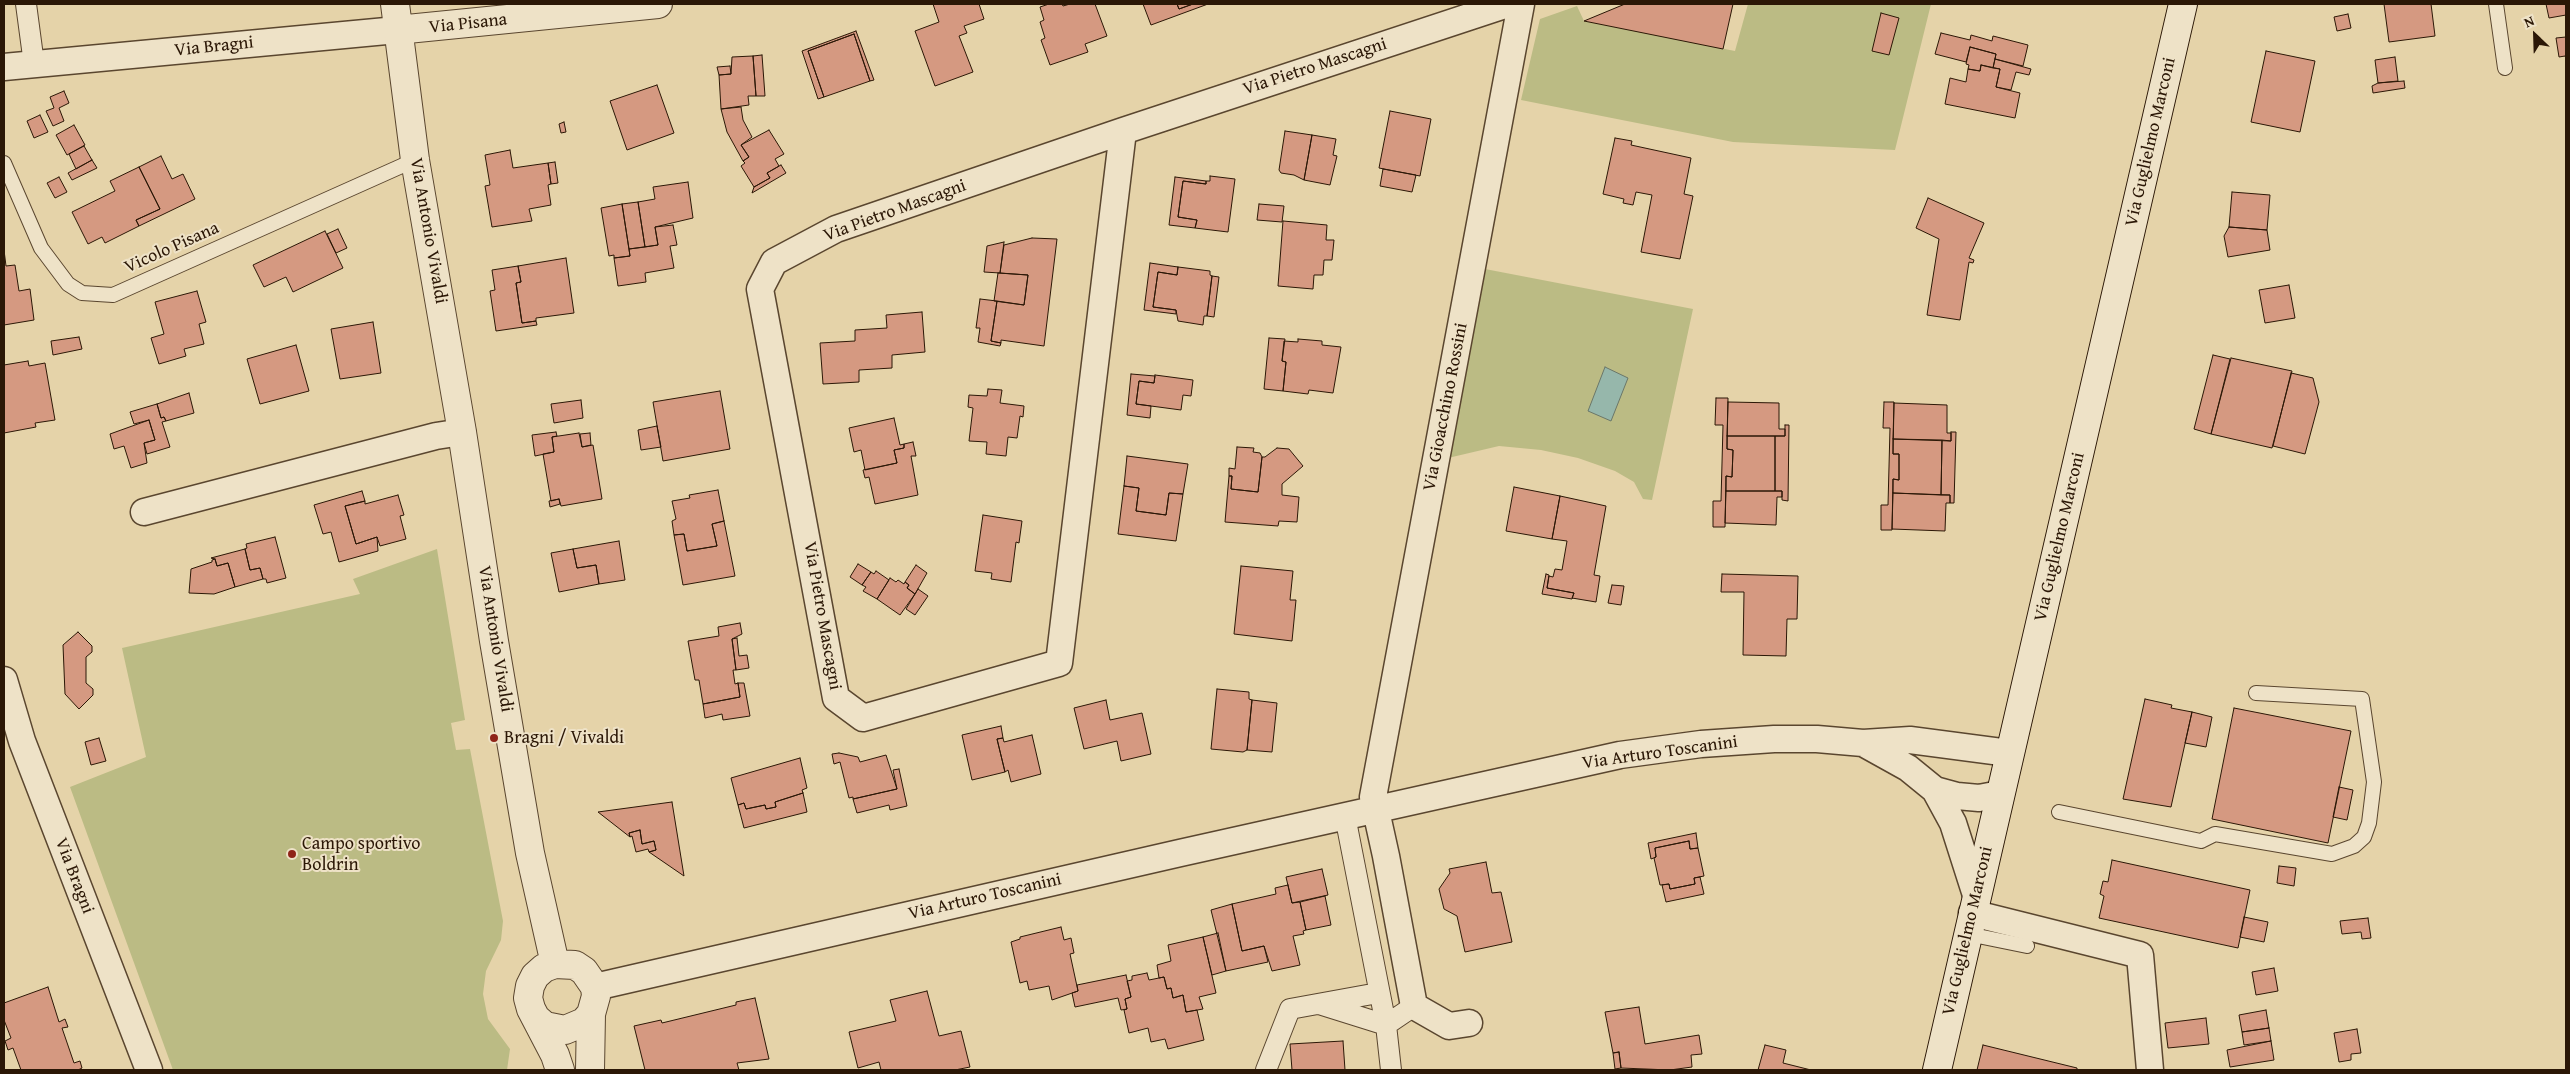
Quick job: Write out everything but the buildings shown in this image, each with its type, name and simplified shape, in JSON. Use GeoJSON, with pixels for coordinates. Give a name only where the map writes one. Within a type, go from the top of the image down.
{"type":"FeatureCollection","features":[{"type":"Feature","properties":{"kind":"street"},"geometry":{"type":"LineString","coordinates":[[26,4],[34,64]]}},
{"type":"Feature","properties":{"kind":"street","name":"Via Pisana"},"geometry":{"type":"LineString","coordinates":[[396,17],[658,4]]}},
{"type":"Feature","properties":{"kind":"street","name":"Via Pietro Mascagni"},"geometry":{"type":"LineString","coordinates":[[1123,131],[1059,663],[863,718],[836,698],[760,289],[774,262],[836,229],[1123,131],[1508,4]]}},
{"type":"Feature","properties":{"kind":"street","name":"Via Gioacchino Rossini"},"geometry":{"type":"LineString","coordinates":[[1376,809],[1373,797],[1381,750],[1521,4]]}},
{"type":"Feature","properties":{"kind":"street","name":"Via Guglielmo Marconi"},"geometry":{"type":"LineString","coordinates":[[1937,1070],[2183,4]]}},
{"type":"Feature","properties":{"kind":"street","name":"Via Bragni"},"geometry":{"type":"LineString","coordinates":[[4,66],[34,64],[396,17]]}},
{"type":"Feature","properties":{"kind":"street","name":"Via Antonio Vivaldi"},"geometry":{"type":"LineString","coordinates":[[396,17],[415,160],[462,432],[527,833],[555,964]]}},
{"type":"Feature","properties":{"kind":"street"},"geometry":{"type":"LineString","coordinates":[[144,512],[436,436],[462,432]]}},
{"type":"Feature","properties":{"kind":"street","name":"Via Bragni"},"geometry":{"type":"LineString","coordinates":[[4,680],[22,742],[148,1070]]}},
{"type":"Feature","properties":{"kind":"street","name":"Via Arturo Toscanini"},"geometry":{"type":"LineString","coordinates":[[593,1000],[1376,809],[1629,754],[1701,744],[1774,739],[1817,739],[1863,743],[1908,768],[1935,790],[1953,823],[1972,914]]}},
{"type":"Feature","properties":{"kind":"street"},"geometry":{"type":"LineString","coordinates":[[1863,743],[1910,740],[2009,753]]}},
{"type":"Feature","properties":{"kind":"street","name":"Via Arturo Toscanini"},"geometry":{"type":"LineString","coordinates":[[1935,790],[1957,796],[1979,798],[2000,794]]}},
{"type":"Feature","properties":{"kind":"street"},"geometry":{"type":"LineString","coordinates":[[1376,809],[1414,1006],[1449,1026],[1469,1023]]}},
{"type":"Feature","properties":{"kind":"street"},"geometry":{"type":"LineString","coordinates":[[1345,816],[1378,993],[1386,1025],[1391,1070]]}},
{"type":"Feature","properties":{"kind":"street"},"geometry":{"type":"LineString","coordinates":[[1972,914],[2140,955],[2150,1070]]}},
{"type":"Feature","properties":{"kind":"street"},"geometry":{"type":"LineString","coordinates":[[560,1070],[531,1009],[528,998],[530,986],[535,976],[544,968],[555,964],[575,965],[584,971],[593,1000],[590,1070]]}},
{"type":"Feature","properties":{"kind":"street"},"geometry":{"type":"LineString","coordinates":[[1266,1070],[1290,1009],[1378,993]]}},
{"type":"Feature","properties":{"kind":"street"},"geometry":{"type":"LineString","coordinates":[[537,1019],[545,1026],[565,1030],[576,1027],[593,1000]]}},
{"type":"Feature","properties":{"kind":"street"},"geometry":{"type":"LineString","coordinates":[[1316,1003],[1386,1025]]}},
{"type":"Feature","properties":{"kind":"street"},"geometry":{"type":"LineString","coordinates":[[1386,1025],[1414,1006]]}},
{"type":"Feature","properties":{"kind":"lane"},"geometry":{"type":"LineString","coordinates":[[2496,4],[2505,68]]}},
{"type":"Feature","properties":{"kind":"lane","name":"Vicolo Pisana"},"geometry":{"type":"LineString","coordinates":[[4,163],[41,248],[68,284],[82,293],[114,295],[415,160]]}},
{"type":"Feature","properties":{"kind":"lane"},"geometry":{"type":"LineString","coordinates":[[2059,812],[2201,841],[2215,834],[2332,854],[2354,846],[2364,837],[2369,823],[2374,782],[2362,698],[2256,693]]}},
{"type":"Feature","properties":{"kind":"lane"},"geometry":{"type":"LineString","coordinates":[[1972,914],[2027,946]]}},
{"type":"Feature","properties":{"kind":"green space"},"geometry":{"type":"Polygon","coordinates":[[[1748,4],[1931,4],[1895,150],[1733,142],[1521,100],[1540,19],[1577,6],[1584,21],[1735,51],[1748,4]]]}},
{"type":"Feature","properties":{"kind":"green space"},"geometry":{"type":"Polygon","coordinates":[[[1485,269],[1693,309],[1652,500],[1643,499],[1634,482],[1615,471],[1578,458],[1541,450],[1499,446],[1448,458],[1485,269]]]}},
{"type":"Feature","properties":{"kind":"green space","name":"Campo sportivo Boldrin"},"geometry":{"type":"Polygon","coordinates":[[[437,549],[465,720],[451,723],[456,750],[470,749],[503,921],[501,940],[486,971],[483,994],[488,1019],[510,1049],[507,1070],[173,1070],[70,787],[146,757],[122,648],[360,594],[353,579],[437,549]]]}},
{"type":"Feature","properties":{"kind":"water"},"geometry":{"type":"Polygon","coordinates":[[[1605,367],[1628,378],[1611,421],[1588,411],[1605,367]]]}},
{"type":"Feature","properties":{"kind":"place","name":"Bragni / Vivaldi"},"geometry":{"type":"Point","coordinates":[494,738]}},
{"type":"Feature","properties":{"kind":"place","name":"Campo sportivo Boldrin"},"geometry":{"type":"Point","coordinates":[292,854]}}]}
